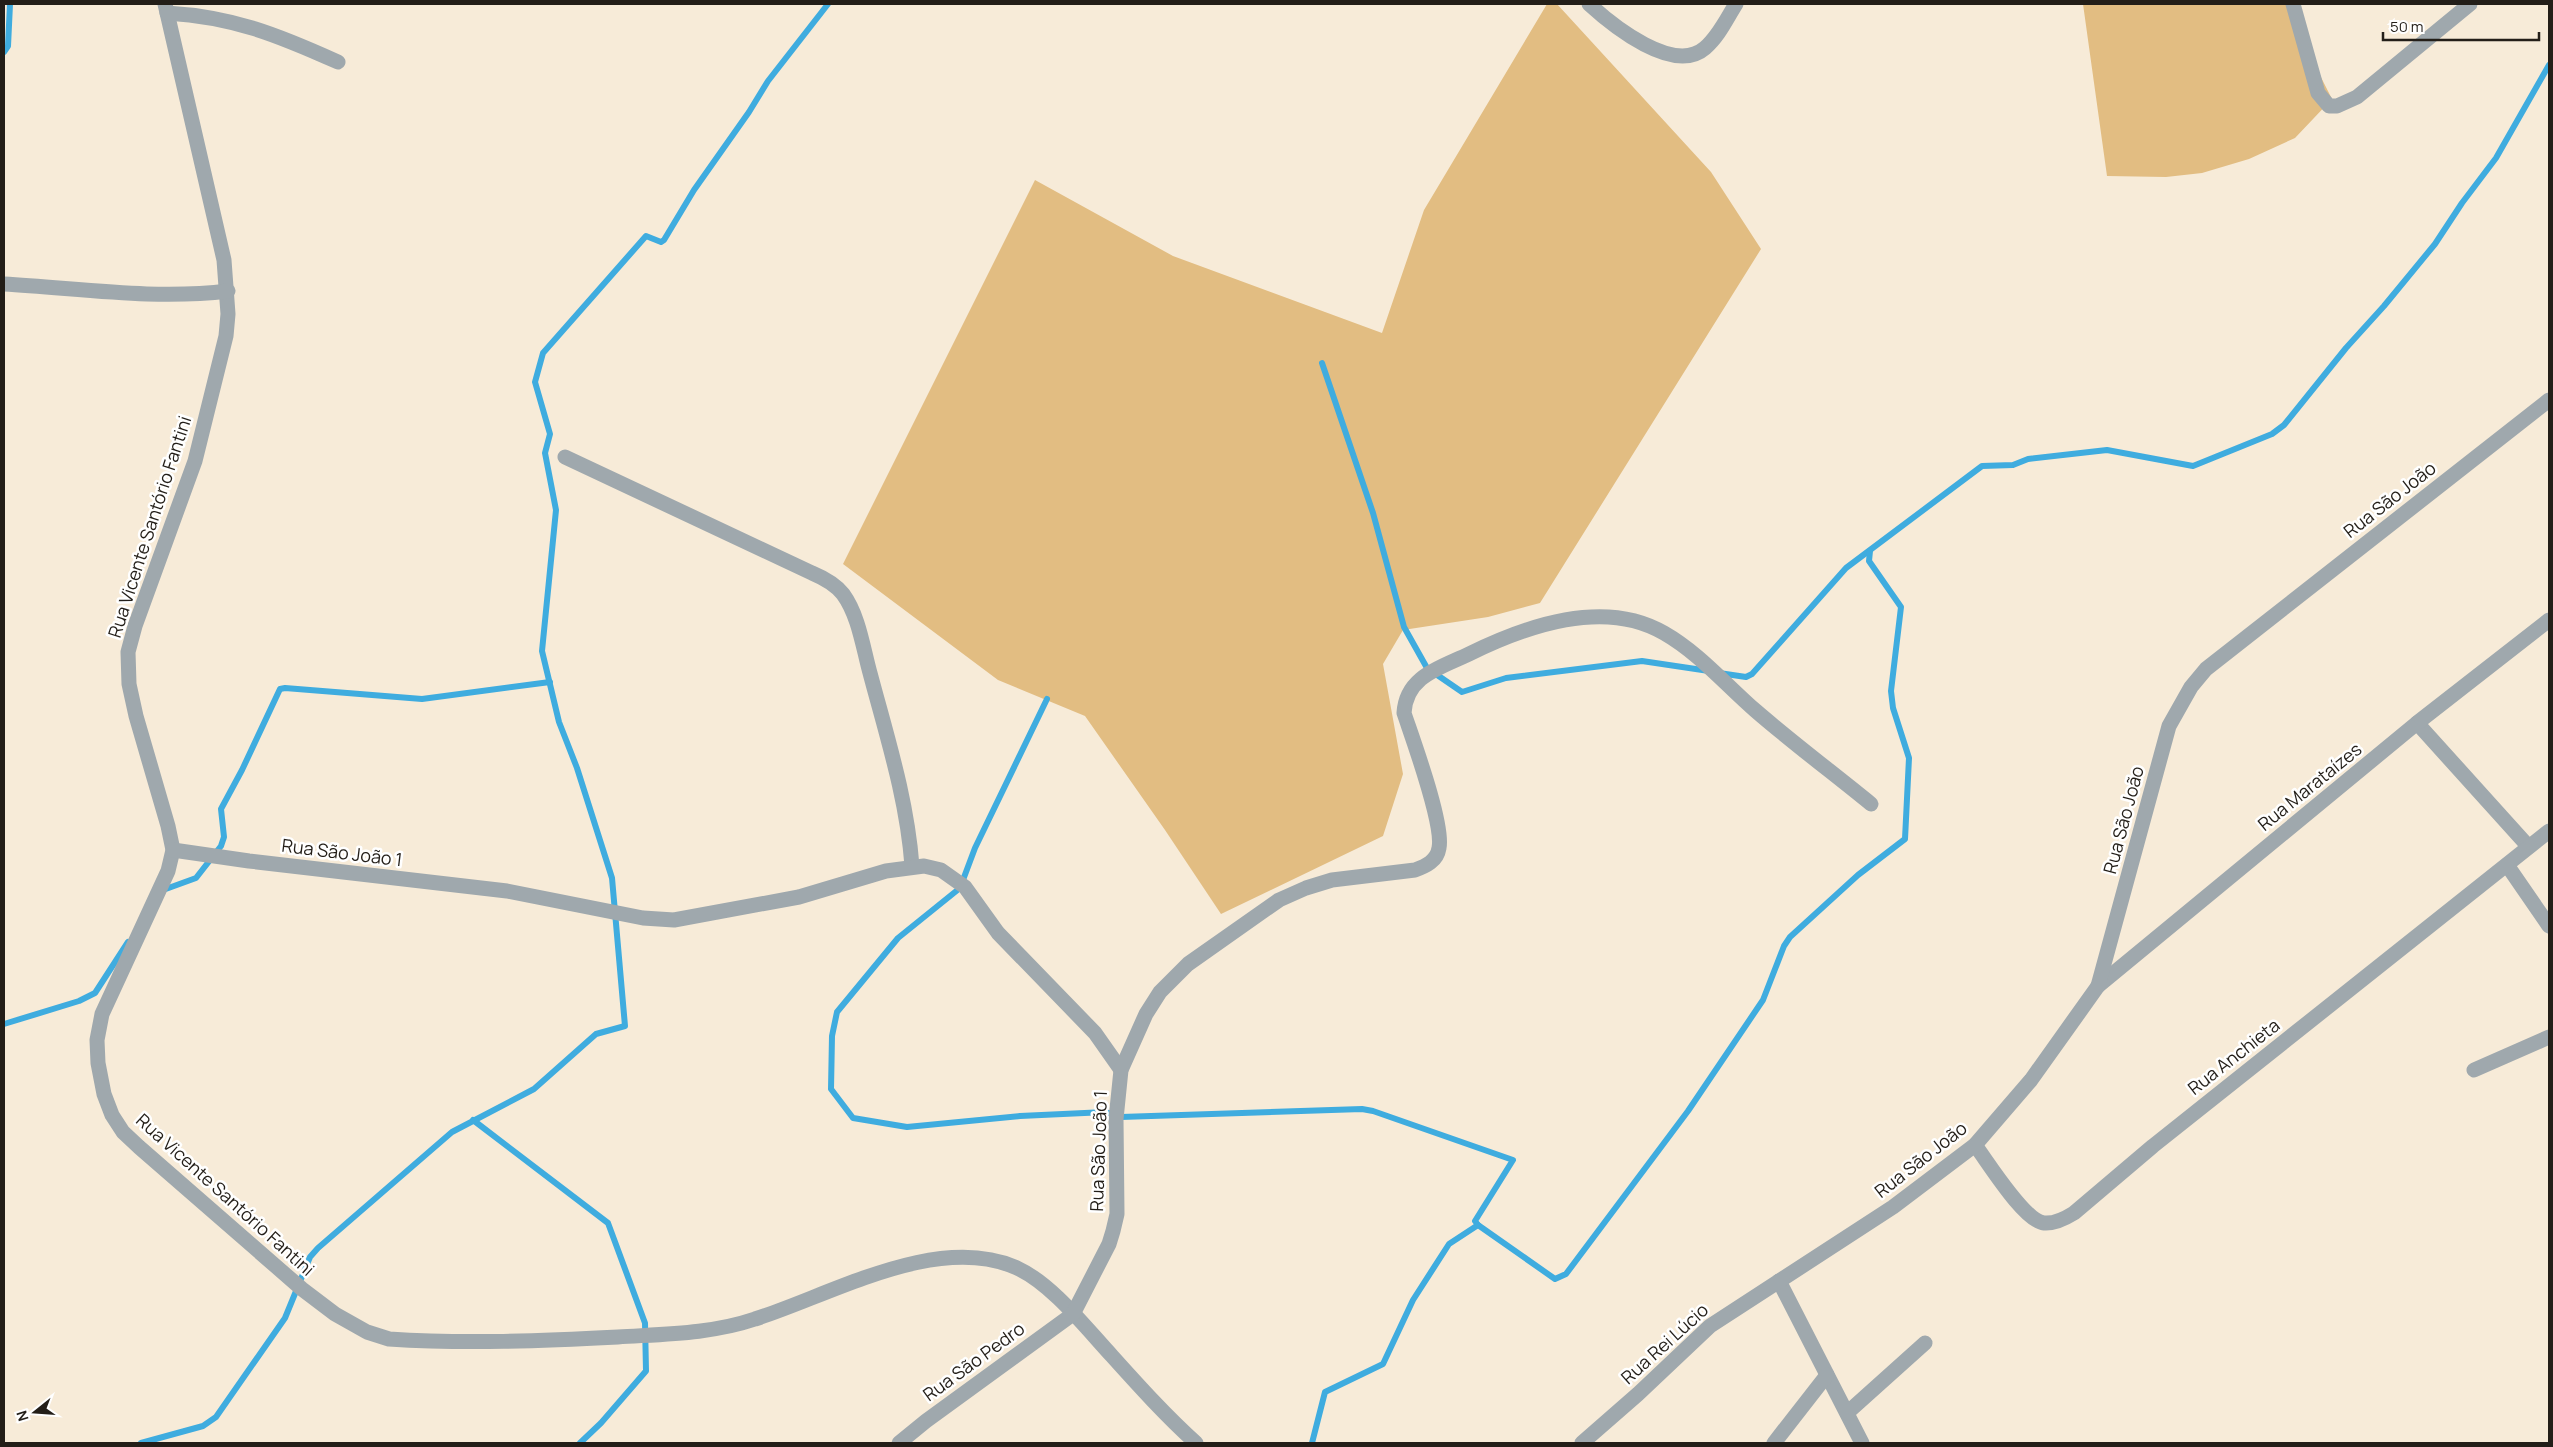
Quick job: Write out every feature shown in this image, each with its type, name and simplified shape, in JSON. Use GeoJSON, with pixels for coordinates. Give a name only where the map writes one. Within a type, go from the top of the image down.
{"type":"FeatureCollection","features":[{"type":"Feature","properties":{"kind":"street"},"geometry":{"type":"LineString","coordinates":[[1589,4],[1621,31],[1678,57],[1686,58],[1706,48],[1736,4]]}},
{"type":"Feature","properties":{"kind":"street"},"geometry":{"type":"LineString","coordinates":[[2293,4],[2318,93],[2329,106],[2337,106],[2357,97],[2470,4]]}},
{"type":"Feature","properties":{"kind":"street"},"geometry":{"type":"LineString","coordinates":[[166,9],[250,26],[275,34],[338,62]]}},
{"type":"Feature","properties":{"kind":"street","name":"Rua Vicente Santório Fantini"},"geometry":{"type":"LineString","coordinates":[[166,9],[224,260],[228,291],[226,336],[195,461],[135,626],[128,652],[129,684],[136,716],[168,826],[173,850],[168,871],[102,1014],[97,1040],[98,1063],[104,1094],[112,1115],[123,1132],[302,1289],[335,1314],[367,1332],[389,1339],[423,1341],[543,1341],[675,1334],[721,1328],[754,1320],[915,1262],[943,1257],[974,1257],[1018,1269],[1042,1285],[1073,1314],[1141,1389],[1196,1443]]}},
{"type":"Feature","properties":{"kind":"street"},"geometry":{"type":"LineString","coordinates":[[4,284],[155,294],[204,294],[228,291]]}},
{"type":"Feature","properties":{"kind":"street","name":"Rua São João"},"geometry":{"type":"LineString","coordinates":[[1780,1281],[1894,1207],[1975,1144],[2031,1080],[2098,986],[2169,726],[2191,687],[2206,669],[2549,400]]}},
{"type":"Feature","properties":{"kind":"street"},"geometry":{"type":"LineString","coordinates":[[565,457],[812,573],[833,584],[843,594],[857,624],[900,786],[910,834],[912,866],[924,866],[941,870],[965,887],[998,932],[1095,1033],[1121,1070]]}},
{"type":"Feature","properties":{"kind":"street","name":"Rua São João 1"},"geometry":{"type":"LineString","coordinates":[[1073,1314],[1109,1244],[1117,1214],[1116,1120],[1121,1070],[1146,1014],[1160,992],[1188,964],[1272,905],[1306,888],[1332,880],[1415,870],[1432,861],[1440,846],[1439,830],[1404,713],[1405,700],[1409,689],[1421,678],[1508,635],[1564,620],[1597,617],[1650,625],[1685,647],[1757,712],[1871,804]]}},
{"type":"Feature","properties":{"kind":"street","name":"Rua Marataízes"},"geometry":{"type":"LineString","coordinates":[[2098,986],[2417,723],[2549,620]]}},
{"type":"Feature","properties":{"kind":"street"},"geometry":{"type":"LineString","coordinates":[[2417,723],[2528,846]]}},
{"type":"Feature","properties":{"kind":"street","name":"Rua Anchieta"},"geometry":{"type":"LineString","coordinates":[[1975,1144],[2024,1210],[2035,1220],[2044,1223],[2064,1219],[2074,1213],[2153,1146],[2549,831]]}},
{"type":"Feature","properties":{"kind":"street","name":"Rua São João 1"},"geometry":{"type":"LineString","coordinates":[[173,850],[249,862],[507,891],[643,918],[674,920],[800,897],[912,866]]}},
{"type":"Feature","properties":{"kind":"street"},"geometry":{"type":"LineString","coordinates":[[2507,865],[2549,926]]}},
{"type":"Feature","properties":{"kind":"street"},"geometry":{"type":"LineString","coordinates":[[2474,1070],[2522,1051],[2549,1037]]}},
{"type":"Feature","properties":{"kind":"street"},"geometry":{"type":"LineString","coordinates":[[1780,1281],[1862,1443]]}},
{"type":"Feature","properties":{"kind":"street","name":"Rua Rei Lúcio"},"geometry":{"type":"LineString","coordinates":[[1582,1443],[1638,1394],[1710,1326],[1780,1281]]}},
{"type":"Feature","properties":{"kind":"street","name":"Rua São Pedro"},"geometry":{"type":"LineString","coordinates":[[899,1443],[934,1415],[1073,1314]]}},
{"type":"Feature","properties":{"kind":"street"},"geometry":{"type":"LineString","coordinates":[[1847,1413],[1925,1343]]}},
{"type":"Feature","properties":{"kind":"street"},"geometry":{"type":"LineString","coordinates":[[1774,1443],[1827,1375]]}},
{"type":"Feature","properties":{"kind":"shaded area"},"geometry":{"type":"Polygon","coordinates":[[[1547,4],[1557,4],[1711,172],[1761,249],[1540,603],[1488,617],[1403,630],[1383,664],[1403,774],[1383,836],[1221,914],[1085,716],[998,680],[843,564],[1035,180],[1173,256],[1382,333],[1424,210],[1547,4]]]}},
{"type":"Feature","properties":{"kind":"shaded area"},"geometry":{"type":"Polygon","coordinates":[[[2083,4],[2292,4],[2297,30],[2332,99],[2295,138],[2249,159],[2202,173],[2166,177],[2107,176],[2083,4]]]}},
{"type":"Feature","properties":{"kind":"waterway"},"geometry":{"type":"LineString","coordinates":[[4,52],[8,46],[10,4]]}},
{"type":"Feature","properties":{"kind":"waterway"},"geometry":{"type":"LineString","coordinates":[[141,1443],[203,1426],[216,1417],[285,1318],[310,1257],[452,1132],[534,1089],[596,1034],[625,1026],[612,878],[577,768],[559,722],[542,651],[556,510],[545,453],[550,434],[535,382],[543,353],[646,236],[661,242],[664,240],[694,190],[749,112],[768,81],[828,4]]}},
{"type":"Feature","properties":{"kind":"waterway"},"geometry":{"type":"LineString","coordinates":[[1719,673],[1746,677],[1752,674],[1846,568],[1982,466],[2013,465],[2028,459],[2107,450],[2193,466],[2272,434],[2284,425],[2346,348],[2384,306],[2435,244],[2462,203],[2496,158],[2549,65]]}},
{"type":"Feature","properties":{"kind":"waterway"},"geometry":{"type":"LineString","coordinates":[[1322,363],[1373,513],[1404,627],[1427,668],[1462,692],[1506,678],[1642,661],[1709,671]]}},
{"type":"Feature","properties":{"kind":"waterway"},"geometry":{"type":"LineString","coordinates":[[1047,699],[975,848],[960,888],[898,938],[837,1012],[832,1036],[831,1089],[853,1118],[907,1127],[1020,1116],[1106,1112],[1121,1117],[1362,1109],[1373,1111],[1513,1160],[1475,1221],[1555,1279],[1566,1274],[1688,1111],[1763,1000],[1784,946],[1790,937],[1858,875],[1905,839],[1909,758],[1893,708],[1891,691],[1901,607],[1869,561],[1870,551]]}},
{"type":"Feature","properties":{"kind":"waterway"},"geometry":{"type":"LineString","coordinates":[[163,890],[196,878],[221,846],[224,837],[221,809],[242,770],[280,689],[422,699],[550,682]]}},
{"type":"Feature","properties":{"kind":"waterway"},"geometry":{"type":"LineString","coordinates":[[4,1024],[79,1001],[95,993],[128,942]]}},
{"type":"Feature","properties":{"kind":"waterway"},"geometry":{"type":"LineString","coordinates":[[473,1120],[608,1223],[645,1323],[646,1371],[601,1423],[580,1443]]}},
{"type":"Feature","properties":{"kind":"waterway"},"geometry":{"type":"LineString","coordinates":[[1312,1443],[1325,1392],[1383,1364],[1413,1300],[1449,1244],[1478,1225]]}}]}
